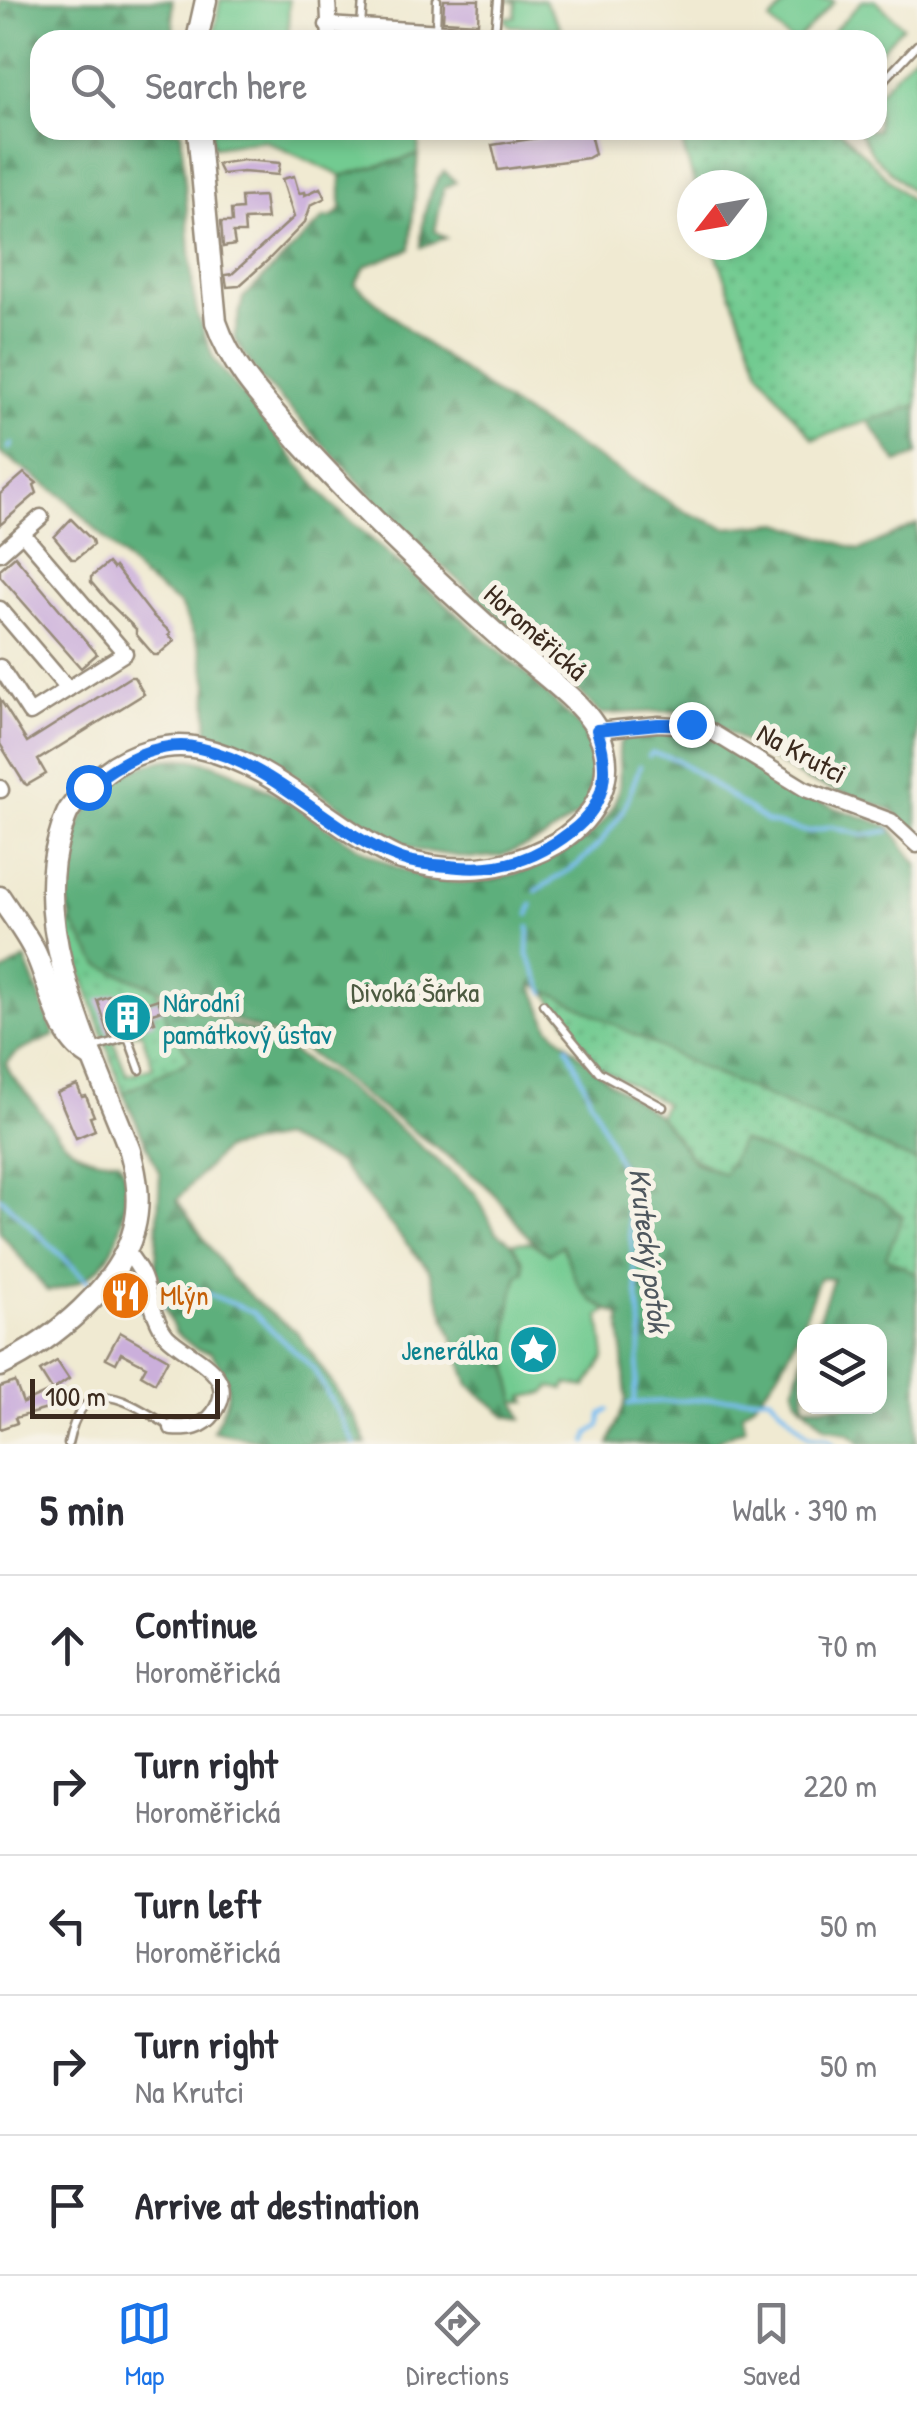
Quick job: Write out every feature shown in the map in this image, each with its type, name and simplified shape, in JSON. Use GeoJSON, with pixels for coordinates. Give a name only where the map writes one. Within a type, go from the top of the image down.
{"type":"FeatureCollection","features":[{"type":"Feature","properties":{"kind":"main road"},"geometry":{"type":"LineString","coordinates":[[199,30],[206,0]]}},
{"type":"Feature","properties":{"kind":"main road","name":"Horoměřická"},"geometry":{"type":"LineString","coordinates":[[199,140],[216,322],[224,346],[242,375],[339,484],[463,604],[578,707],[597,730]]}},
{"type":"Feature","properties":{"kind":"main road"},"geometry":{"type":"LineString","coordinates":[[0,1366],[39,1346],[73,1318],[126,1250],[138,1206],[136,1172],[68,982],[50,890],[67,812],[88,787],[112,768],[142,753],[171,746],[201,748],[243,762],[397,858],[480,869],[522,861],[560,841],[599,803],[605,780],[605,754],[597,730]]}},
{"type":"Feature","properties":{"kind":"main road"},"geometry":{"type":"LineString","coordinates":[[0,897],[34,949],[66,1033],[76,1047],[92,1053]]}},
{"type":"Feature","properties":{"kind":"street"},"geometry":{"type":"LineString","coordinates":[[328,0],[328,30]]}},
{"type":"Feature","properties":{"kind":"street"},"geometry":{"type":"LineString","coordinates":[[344,30],[406,30]]}},
{"type":"Feature","properties":{"kind":"street"},"geometry":{"type":"LineString","coordinates":[[0,554],[41,517]]}},
{"type":"Feature","properties":{"kind":"street"},"geometry":{"type":"LineString","coordinates":[[2,674],[30,713],[125,653],[23,534]]}},
{"type":"Feature","properties":{"kind":"street"},"geometry":{"type":"LineString","coordinates":[[0,609],[68,689]]}},
{"type":"Feature","properties":{"kind":"street","name":"Na Krutci"},"geometry":{"type":"LineString","coordinates":[[597,730],[658,724],[704,727],[805,789],[891,821],[917,846]]}},
{"type":"Feature","properties":{"kind":"street"},"geometry":{"type":"LineString","coordinates":[[126,1250],[142,1273],[166,1335],[208,1364],[218,1377],[217,1409],[192,1429],[172,1428]]}},
{"type":"Feature","properties":{"kind":"lane"},"geometry":{"type":"LineString","coordinates":[[361,27],[363,0]]}},
{"type":"Feature","properties":{"kind":"lane"},"geometry":{"type":"LineString","coordinates":[[436,30],[437,0]]}},
{"type":"Feature","properties":{"kind":"lane"},"geometry":{"type":"LineString","coordinates":[[496,30],[498,0]]}},
{"type":"Feature","properties":{"kind":"lane"},"geometry":{"type":"LineString","coordinates":[[887,77],[917,45]]}},
{"type":"Feature","properties":{"kind":"lane"},"geometry":{"type":"LineString","coordinates":[[543,1004],[599,1072],[663,1107]]}},
{"type":"Feature","properties":{"kind":"lane"},"geometry":{"type":"LineString","coordinates":[[92,1053],[128,1037],[140,1070]]}},
{"type":"Feature","properties":{"kind":"lane"},"geometry":{"type":"LineString","coordinates":[[68,1444],[72,1423],[80,1411],[100,1396],[115,1396],[172,1428]]}},
{"type":"Feature","properties":{"kind":"green space"},"geometry":{"type":"Polygon","coordinates":[[[0,0],[172,0],[174,30],[30,30],[30,140],[182,140],[193,292],[214,360],[332,505],[524,672],[582,729],[595,751],[598,772],[593,798],[578,815],[543,839],[501,856],[469,858],[416,850],[387,838],[284,768],[246,750],[207,739],[208,683],[200,648],[180,605],[143,578],[64,497],[0,453],[0,0]]]}},
{"type":"Feature","properties":{"kind":"green space"},"geometry":{"type":"Polygon","coordinates":[[[220,0],[289,0],[288,30],[215,30],[220,0]]]}},
{"type":"Feature","properties":{"kind":"green space"},"geometry":{"type":"Polygon","coordinates":[[[507,0],[544,0],[561,28],[511,26],[506,17],[515,17],[516,2],[507,0]]]}},
{"type":"Feature","properties":{"kind":"green space"},"geometry":{"type":"Polygon","coordinates":[[[790,0],[834,2],[807,30],[779,30],[770,21],[790,0]]]}},
{"type":"Feature","properties":{"kind":"green space"},"geometry":{"type":"Polygon","coordinates":[[[863,0],[875,0],[903,26],[887,43],[887,30],[834,30],[863,0]]]}},
{"type":"Feature","properties":{"kind":"green space"},"geometry":{"type":"Polygon","coordinates":[[[917,51],[917,197],[874,156],[864,140],[887,140],[887,83],[917,51]]]}},
{"type":"Feature","properties":{"kind":"green space"},"geometry":{"type":"Polygon","coordinates":[[[212,140],[264,140],[213,147],[212,140]]]}},
{"type":"Feature","properties":{"kind":"green space"},"geometry":{"type":"Polygon","coordinates":[[[264,140],[419,140],[418,155],[341,176],[264,140]]]}},
{"type":"Feature","properties":{"kind":"green space"},"geometry":{"type":"Polygon","coordinates":[[[681,140],[849,140],[917,207],[917,405],[814,439],[760,371],[719,260],[767,260],[767,170],[690,170],[681,140]]]}},
{"type":"Feature","properties":{"kind":"green space"},"geometry":{"type":"Polygon","coordinates":[[[418,155],[410,249],[366,266],[355,284],[418,338],[509,404],[686,512],[726,528],[780,523],[860,550],[917,524],[917,833],[892,810],[806,780],[707,719],[675,711],[600,714],[555,665],[417,544],[258,375],[234,338],[243,298],[325,217],[331,218],[341,210],[341,176],[418,155]]]}},
{"type":"Feature","properties":{"kind":"green space"},"geometry":{"type":"Polygon","coordinates":[[[444,171],[456,182],[444,188],[435,231],[446,238],[421,247],[426,206],[444,171]]]}},
{"type":"Feature","properties":{"kind":"green space"},"geometry":{"type":"Polygon","coordinates":[[[917,405],[917,455],[897,463],[868,421],[917,405]]]}},
{"type":"Feature","properties":{"kind":"green space","name":"Divoká Šárka"},"geometry":{"type":"Polygon","coordinates":[[[690,731],[720,742],[760,772],[804,797],[889,826],[917,864],[917,1162],[697,1066],[532,984],[549,1027],[609,1082],[660,1117],[694,1162],[724,1174],[740,1140],[880,1198],[903,1216],[886,1257],[917,1274],[917,1444],[862,1444],[849,1434],[825,1427],[812,1414],[887,1414],[887,1324],[817,1324],[833,1279],[819,1278],[781,1368],[742,1413],[745,1428],[710,1444],[609,1444],[626,1400],[620,1315],[595,1303],[581,1289],[562,1245],[549,1254],[538,1246],[483,1183],[303,1050],[102,966],[77,934],[67,901],[67,867],[75,834],[92,804],[116,780],[147,765],[183,759],[220,766],[289,802],[386,863],[420,876],[455,882],[493,880],[535,866],[588,837],[615,802],[620,742],[633,733],[690,731]]]}},
{"type":"Feature","properties":{"kind":"green space"},"geometry":{"type":"Polygon","coordinates":[[[70,920],[99,965],[157,989],[168,1024],[191,1059],[123,1093],[68,943],[70,920]],[[141,1031],[113,1040],[127,1075],[153,1067],[141,1031]]]}},
{"type":"Feature","properties":{"kind":"green space"},"geometry":{"type":"Polygon","coordinates":[[[25,959],[55,1035],[18,1052],[6,1063],[8,1068],[64,1142],[86,1156],[119,1160],[126,1196],[122,1223],[107,1258],[80,1281],[47,1291],[0,1232],[0,974],[25,959]]]}},
{"type":"Feature","properties":{"kind":"green space"},"geometry":{"type":"Polygon","coordinates":[[[552,993],[697,1066],[917,1162],[917,1274],[886,1257],[903,1216],[880,1198],[741,1140],[724,1174],[693,1159],[659,1116],[664,1103],[599,1067],[548,995],[552,993]]]}},
{"type":"Feature","properties":{"kind":"green space"},"geometry":{"type":"Polygon","coordinates":[[[157,995],[268,1038],[329,1075],[475,1193],[496,1232],[512,1243],[523,1262],[524,1272],[518,1276],[513,1294],[508,1330],[509,1366],[522,1419],[507,1416],[469,1385],[429,1270],[338,1163],[281,1138],[224,1149],[177,1200],[231,1278],[297,1332],[355,1417],[367,1444],[274,1444],[213,1431],[227,1399],[227,1382],[210,1352],[196,1349],[175,1332],[155,1283],[160,1174],[123,1093],[191,1059],[168,1024],[157,995]]]}},
{"type":"Feature","properties":{"kind":"green space"},"geometry":{"type":"Polygon","coordinates":[[[530,1242],[549,1254],[562,1244],[584,1291],[608,1310],[600,1316],[605,1357],[586,1387],[551,1387],[545,1393],[524,1397],[527,1402],[515,1401],[511,1391],[508,1324],[512,1292],[523,1261],[512,1243],[530,1242]]]}},
{"type":"Feature","properties":{"kind":"building"},"geometry":{"type":"Polygon","coordinates":[[[444,0],[479,0],[478,23],[443,21],[444,0]]]}},
{"type":"Feature","properties":{"kind":"building"},"geometry":{"type":"Polygon","coordinates":[[[524,140],[592,140],[595,154],[498,170],[492,145],[524,140]]]}},
{"type":"Feature","properties":{"kind":"building"},"geometry":{"type":"Polygon","coordinates":[[[244,160],[280,163],[278,175],[222,174],[217,164],[244,160]]]}},
{"type":"Feature","properties":{"kind":"building"},"geometry":{"type":"Polygon","coordinates":[[[294,176],[299,193],[305,195],[320,188],[325,198],[311,205],[305,222],[267,261],[239,286],[227,287],[225,275],[232,274],[294,217],[282,179],[294,176]]]}},
{"type":"Feature","properties":{"kind":"building"},"geometry":{"type":"Polygon","coordinates":[[[264,196],[267,219],[244,220],[245,233],[233,233],[235,245],[223,247],[221,222],[232,222],[231,210],[242,209],[241,197],[264,196]]]}},
{"type":"Feature","properties":{"kind":"building"},"geometry":{"type":"Polygon","coordinates":[[[24,473],[37,483],[37,493],[0,525],[0,494],[24,473]]]}},
{"type":"Feature","properties":{"kind":"building"},"geometry":{"type":"Polygon","coordinates":[[[71,519],[93,545],[76,559],[54,537],[71,519]]]}},
{"type":"Feature","properties":{"kind":"building"},"geometry":{"type":"Polygon","coordinates":[[[15,556],[97,654],[81,668],[0,576],[0,569],[15,556]]]}},
{"type":"Feature","properties":{"kind":"building"},"geometry":{"type":"Polygon","coordinates":[[[108,563],[171,633],[174,641],[158,655],[91,582],[91,577],[108,563]]]}},
{"type":"Feature","properties":{"kind":"building"},"geometry":{"type":"Polygon","coordinates":[[[134,677],[144,694],[38,760],[46,774],[24,783],[0,744],[0,699],[27,742],[134,677]]]}},
{"type":"Feature","properties":{"kind":"building","name":"Národní památkový ústav"},"geometry":{"type":"Polygon","coordinates":[[[117,993],[124,1013],[158,999],[162,1010],[152,1013],[155,1022],[109,1036],[97,1000],[117,993]]]}},
{"type":"Feature","properties":{"kind":"building"},"geometry":{"type":"Polygon","coordinates":[[[77,1085],[94,1116],[90,1117],[95,1130],[76,1138],[57,1093],[77,1085]]]}},
{"type":"Feature","properties":{"kind":"building"},"geometry":{"type":"Polygon","coordinates":[[[120,1332],[168,1359],[155,1383],[141,1375],[146,1366],[121,1353],[116,1363],[106,1358],[120,1332]]]}},
{"type":"Feature","properties":{"kind":"building"},"geometry":{"type":"Polygon","coordinates":[[[57,1361],[69,1379],[53,1390],[56,1388],[63,1396],[47,1409],[15,1418],[17,1423],[0,1429],[0,1387],[15,1382],[23,1403],[52,1390],[40,1371],[57,1361]]]}},
{"type":"Feature","properties":{"kind":"waterway"},"geometry":{"type":"LineString","coordinates":[[9,448],[12,444]]}},
{"type":"Feature","properties":{"kind":"waterway","name":"Krutecký potok"},"geometry":{"type":"LineString","coordinates":[[649,756],[652,753],[676,759],[767,822],[808,832],[831,827],[863,835],[889,831]]}},
{"type":"Feature","properties":{"kind":"waterway","name":"Krutecký potok"},"geometry":{"type":"LineString","coordinates":[[536,891],[577,865],[600,843],[623,812],[640,766]]}},
{"type":"Feature","properties":{"kind":"waterway","name":"Krutecký potok"},"geometry":{"type":"LineString","coordinates":[[529,915],[532,905]]}},
{"type":"Feature","properties":{"kind":"waterway","name":"Krutecký potok"},"geometry":{"type":"LineString","coordinates":[[529,927],[528,955],[545,993]]}},
{"type":"Feature","properties":{"kind":"waterway","name":"Krutecký potok"},"geometry":{"type":"LineString","coordinates":[[567,1046],[623,1172],[642,1332],[634,1403],[628,1404]]}},
{"type":"Feature","properties":{"kind":"waterway"},"geometry":{"type":"LineString","coordinates":[[0,1197],[92,1285]]}},
{"type":"Feature","properties":{"kind":"waterway"},"geometry":{"type":"LineString","coordinates":[[157,1308],[193,1288],[251,1311],[314,1369],[355,1444]]}},
{"type":"Feature","properties":{"kind":"waterway"},"geometry":{"type":"LineString","coordinates":[[102,1295],[148,1312]]}},
{"type":"Feature","properties":{"kind":"waterway"},"geometry":{"type":"LineString","coordinates":[[634,1403],[769,1396],[809,1436],[827,1438],[834,1444]]}},
{"type":"Feature","properties":{"kind":"waterway","name":"Krutecký potok"},"geometry":{"type":"LineString","coordinates":[[587,1442],[589,1433],[600,1426],[601,1414],[608,1409]]}},
{"type":"Feature","properties":{"kind":"place","name":"Národní památkový ústav"},"geometry":{"type":"Point","coordinates":[128,1018]}},
{"type":"Feature","properties":{"kind":"place","name":"Mlýn"},"geometry":{"type":"Point","coordinates":[125,1295]}},
{"type":"Feature","properties":{"kind":"place","name":"Jenerálka"},"geometry":{"type":"Point","coordinates":[533,1350]}},
{"type":"Feature","properties":{"kind":"route"},"geometry":{"type":"LineString","coordinates":[[88,787],[112,768],[142,753],[171,746],[201,748],[243,762],[397,858],[480,869],[522,861],[560,841],[599,803],[605,780],[605,754],[597,730],[691,724]]}}]}
